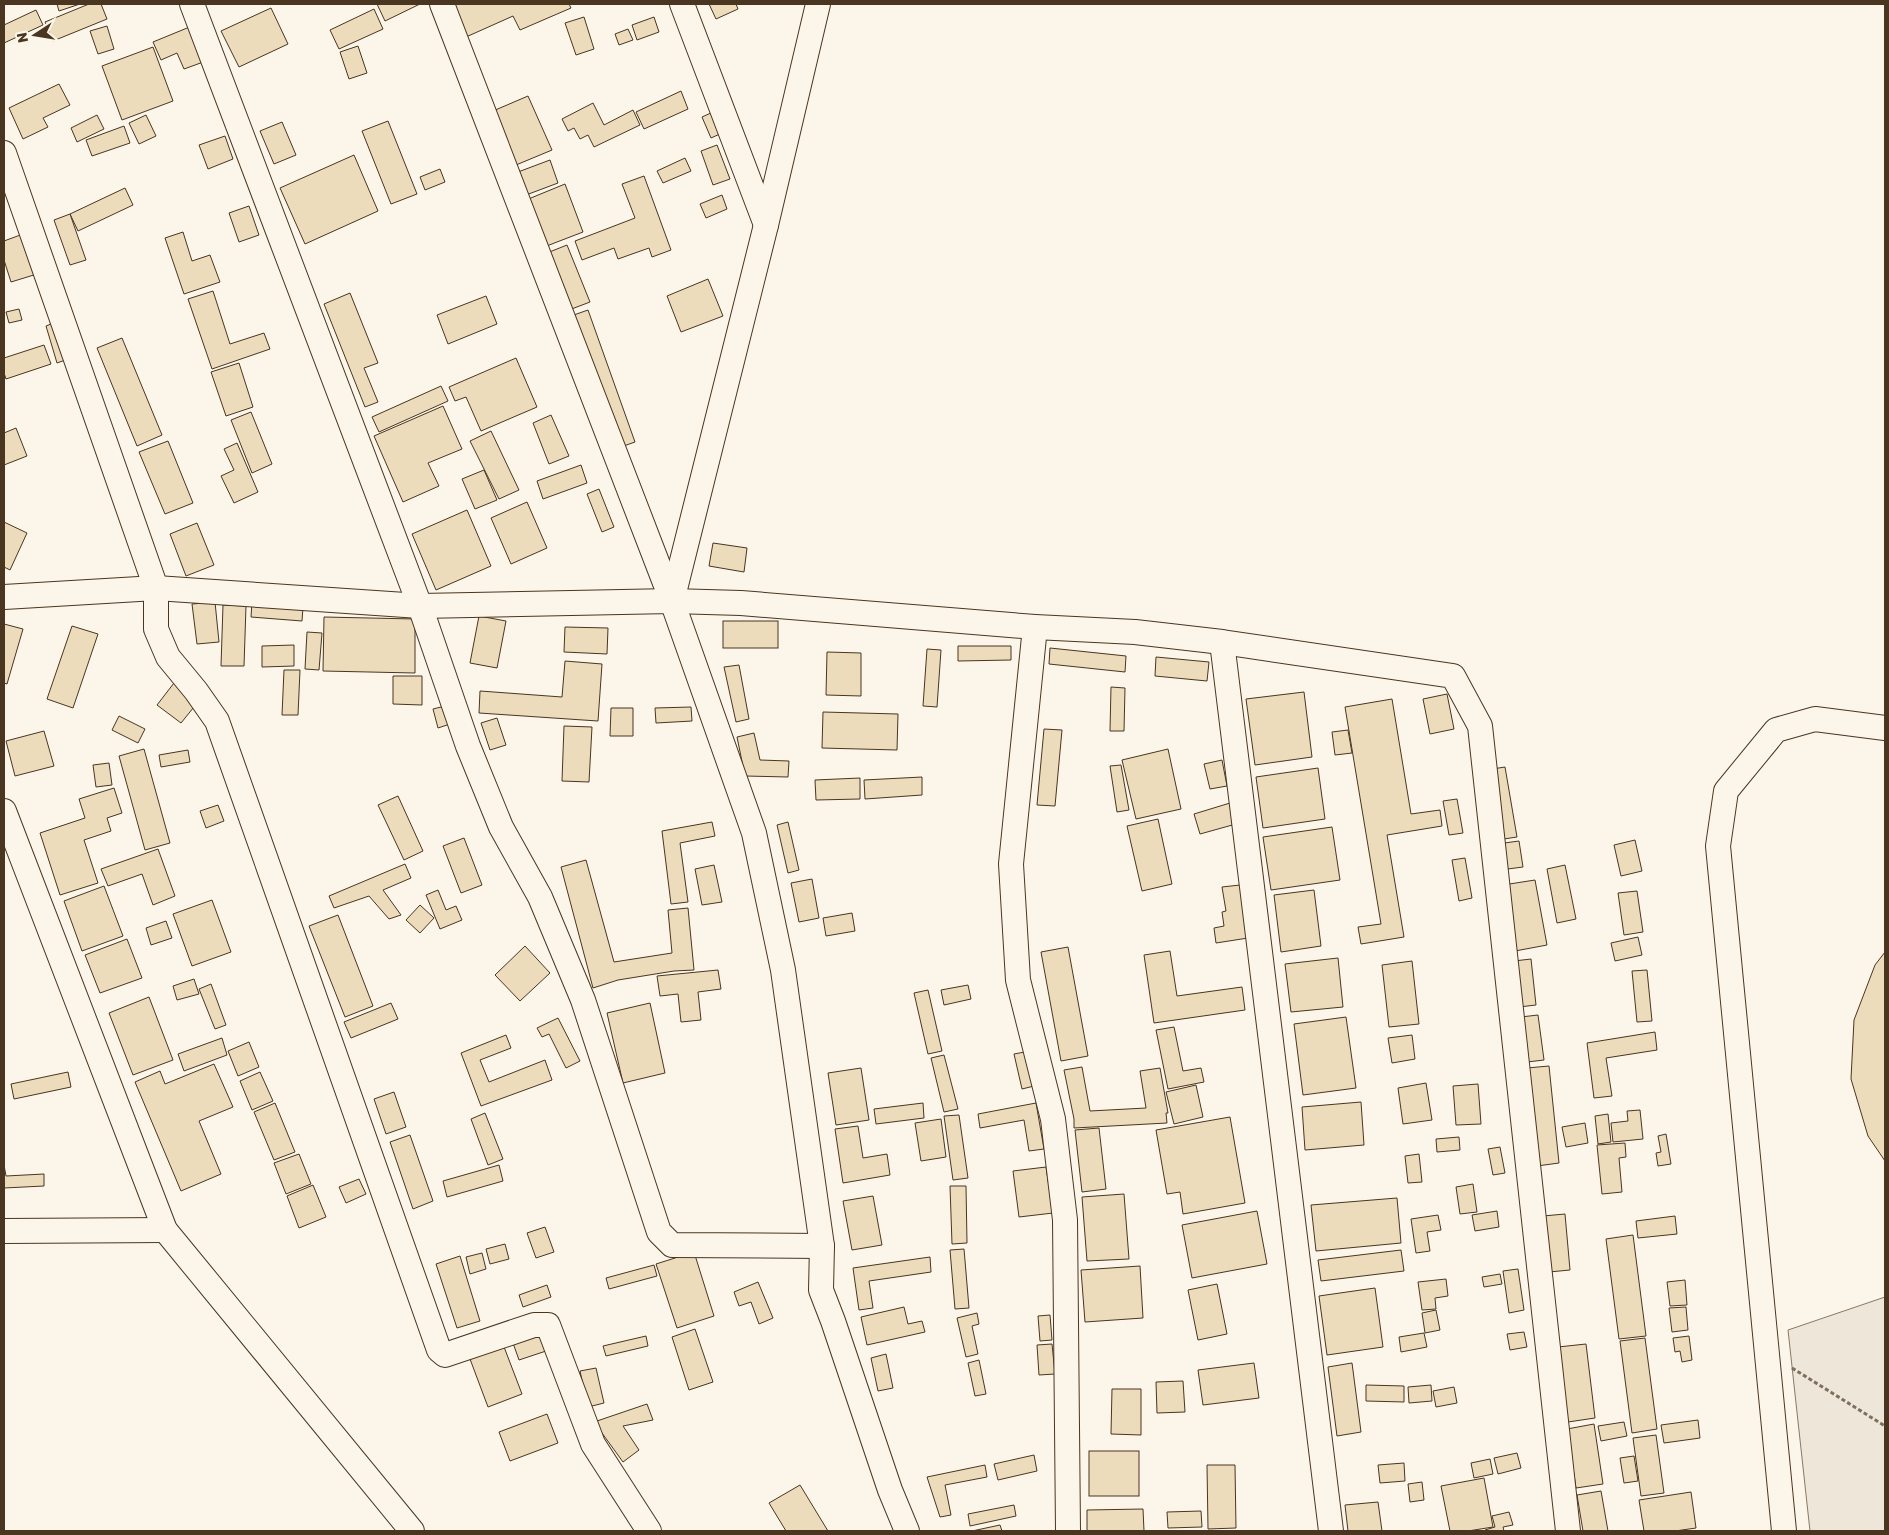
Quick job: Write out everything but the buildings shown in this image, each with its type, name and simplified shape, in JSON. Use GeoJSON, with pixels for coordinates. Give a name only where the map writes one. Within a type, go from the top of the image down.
{"type":"FeatureCollection","features":[{"type":"Feature","properties":{"kind":"street"},"geometry":{"type":"LineString","coordinates":[[192,4],[420,606],[468,746],[501,827],[540,897],[583,1000],[660,1232],[672,1245],[822,1246]]}},
{"type":"Feature","properties":{"kind":"street"},"geometry":{"type":"LineString","coordinates":[[442,4],[672,601],[754,833],[784,970],[822,1246],[821,1290],[906,1531]]}},
{"type":"Feature","properties":{"kind":"street"},"geometry":{"type":"LineString","coordinates":[[682,4],[766,225]]}},
{"type":"Feature","properties":{"kind":"street"},"geometry":{"type":"LineString","coordinates":[[672,601],[766,225],[818,4]]}},
{"type":"Feature","properties":{"kind":"street"},"geometry":{"type":"LineString","coordinates":[[4,153],[156,588],[156,629],[168,657],[196,691],[217,721],[439,1350],[445,1355],[534,1325],[548,1325],[594,1444],[649,1531]]}},
{"type":"Feature","properties":{"kind":"street"},"geometry":{"type":"LineString","coordinates":[[4,597],[156,588],[420,606],[672,601],[741,602],[1035,627],[1135,632],[1222,642],[1453,676],[1480,726],[1568,1531]]}},
{"type":"Feature","properties":{"kind":"street"},"geometry":{"type":"LineString","coordinates":[[1035,627],[1011,864],[1018,980],[1053,1119],[1065,1220],[1068,1531]]}},
{"type":"Feature","properties":{"kind":"street"},"geometry":{"type":"LineString","coordinates":[[1222,642],[1331,1531]]}},
{"type":"Feature","properties":{"kind":"street"},"geometry":{"type":"LineString","coordinates":[[1784,1531],[1718,846],[1726,791],[1776,730],[1815,718],[1885,728]]}},
{"type":"Feature","properties":{"kind":"street"},"geometry":{"type":"LineString","coordinates":[[4,811],[165,1230],[412,1531]]}},
{"type":"Feature","properties":{"kind":"street"},"geometry":{"type":"LineString","coordinates":[[4,1231],[165,1230]]}},
{"type":"Feature","properties":{"kind":"path"},"geometry":{"type":"LineString","coordinates":[[1787,1369],[1796,1370],[1885,1426]]}},
{"type":"Feature","properties":{"kind":"shaded area"},"geometry":{"type":"Polygon","coordinates":[[[1885,1297],[1885,1531],[1810,1531],[1788,1330],[1885,1297]]]}}]}
